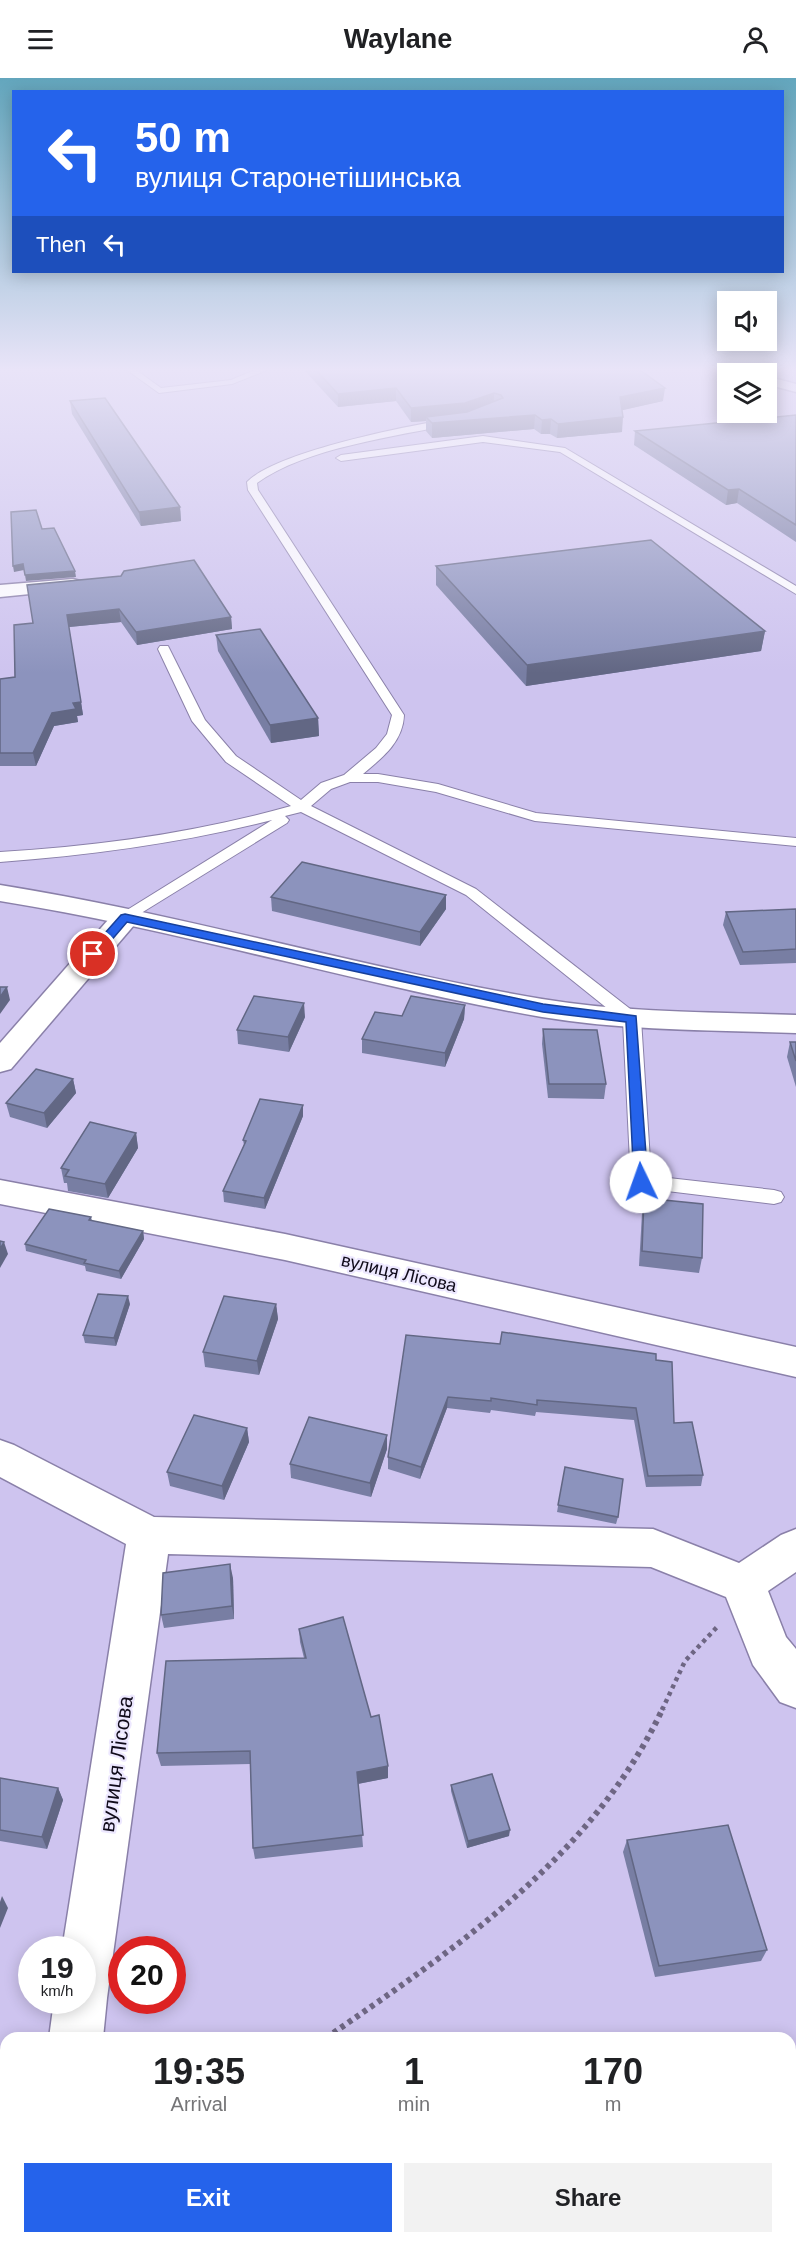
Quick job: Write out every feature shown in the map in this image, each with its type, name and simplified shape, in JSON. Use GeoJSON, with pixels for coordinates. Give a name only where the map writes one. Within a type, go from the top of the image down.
{"type":"FeatureCollection","features":[{"type":"Feature","properties":{"kind":"street"},"geometry":{"type":"LineString","coordinates":[[0,591],[92,584]]}},
{"type":"Feature","properties":{"kind":"street"},"geometry":{"type":"LineString","coordinates":[[0,893],[69,904],[543,1008],[632,1019],[796,1024]]}},
{"type":"Feature","properties":{"kind":"street"},"geometry":{"type":"LineString","coordinates":[[0,1062],[125,918]]}},
{"type":"Feature","properties":{"kind":"street","name":"вулиця Лісова"},"geometry":{"type":"LineString","coordinates":[[0,1192],[285,1247],[796,1362]]}},
{"type":"Feature","properties":{"kind":"street"},"geometry":{"type":"LineString","coordinates":[[0,1457],[148,1535],[653,1548],[743,1584],[769,1650],[796,1686]]}},
{"type":"Feature","properties":{"kind":"street","name":"вулиця Лісова"},"geometry":{"type":"LineString","coordinates":[[90,1936],[148,1535]]}},
{"type":"Feature","properties":{"kind":"street"},"geometry":{"type":"LineString","coordinates":[[743,1584],[796,1548]]}},
{"type":"Feature","properties":{"kind":"street"},"geometry":{"type":"LineString","coordinates":[[77,2032],[79,2014]]}},
{"type":"Feature","properties":{"kind":"lane"},"geometry":{"type":"LineString","coordinates":[[266,471],[255,478],[251,486],[253,490],[398,715],[397,728],[388,743],[349,778]]}},
{"type":"Feature","properties":{"kind":"lane"},"geometry":{"type":"LineString","coordinates":[[597,471],[796,591]]}},
{"type":"Feature","properties":{"kind":"lane"},"geometry":{"type":"LineString","coordinates":[[164,649],[199,721],[231,759],[302,807],[471,892],[632,1019],[641,1182],[774,1197]]}},
{"type":"Feature","properties":{"kind":"lane"},"geometry":{"type":"LineString","coordinates":[[125,918],[302,807],[326,786],[349,778],[378,778],[428,786],[535,817],[796,842]]}},
{"type":"Feature","properties":{"kind":"lane"},"geometry":{"type":"LineString","coordinates":[[0,857],[71,852],[161,840],[230,827],[302,807]]}},
{"type":"Feature","properties":{"kind":"path"},"geometry":{"type":"LineString","coordinates":[[335,2032],[419,1973],[509,1904],[573,1842],[618,1788],[648,1740],[685,1661],[719,1624],[743,1584]]}},
{"type":"Feature","properties":{"kind":"building"},"geometry":{"type":"Polygon","coordinates":[[[114,471],[155,471],[180,507],[139,512],[114,471]]]}},
{"type":"Feature","properties":{"kind":"building"},"geometry":{"type":"Polygon","coordinates":[[[698,471],[796,471],[796,525],[739,489],[728,490],[698,471]]]}},
{"type":"Feature","properties":{"kind":"building"},"geometry":{"type":"Polygon","coordinates":[[[36,510],[42,529],[54,528],[75,571],[25,575],[23,564],[13,566],[11,512],[36,510]]]}},
{"type":"Feature","properties":{"kind":"building"},"geometry":{"type":"Polygon","coordinates":[[[651,540],[765,631],[527,665],[436,566],[651,540]]]}},
{"type":"Feature","properties":{"kind":"building"},"geometry":{"type":"Polygon","coordinates":[[[194,560],[231,617],[136,632],[119,609],[67,615],[81,702],[73,703],[76,709],[52,713],[33,753],[0,753],[0,679],[15,677],[14,625],[33,623],[27,585],[121,576],[124,571],[194,560]]]}},
{"type":"Feature","properties":{"kind":"building"},"geometry":{"type":"Polygon","coordinates":[[[260,629],[318,718],[270,725],[216,635],[260,629]]]}},
{"type":"Feature","properties":{"kind":"building"},"geometry":{"type":"Polygon","coordinates":[[[302,862],[446,895],[420,932],[271,897],[302,862]]]}},
{"type":"Feature","properties":{"kind":"building"},"geometry":{"type":"Polygon","coordinates":[[[796,909],[796,949],[743,952],[726,912],[796,909]]]}},
{"type":"Feature","properties":{"kind":"building"},"geometry":{"type":"Polygon","coordinates":[[[0,987],[7,987],[0,997],[0,987]]]}},
{"type":"Feature","properties":{"kind":"building"},"geometry":{"type":"Polygon","coordinates":[[[254,996],[304,1003],[288,1037],[237,1030],[254,996]]]}},
{"type":"Feature","properties":{"kind":"building"},"geometry":{"type":"Polygon","coordinates":[[[411,996],[465,1005],[445,1053],[362,1039],[375,1012],[402,1016],[411,996]]]}},
{"type":"Feature","properties":{"kind":"building"},"geometry":{"type":"Polygon","coordinates":[[[543,1029],[597,1030],[606,1084],[549,1084],[543,1029]]]}},
{"type":"Feature","properties":{"kind":"building"},"geometry":{"type":"Polygon","coordinates":[[[790,1042],[796,1042],[796,1061],[790,1042]]]}},
{"type":"Feature","properties":{"kind":"building"},"geometry":{"type":"Polygon","coordinates":[[[36,1069],[73,1079],[44,1113],[6,1103],[36,1069]]]}},
{"type":"Feature","properties":{"kind":"building"},"geometry":{"type":"Polygon","coordinates":[[[260,1099],[303,1105],[264,1198],[223,1191],[246,1141],[243,1140],[260,1099]]]}},
{"type":"Feature","properties":{"kind":"building"},"geometry":{"type":"Polygon","coordinates":[[[90,1122],[136,1133],[105,1184],[65,1176],[69,1170],[61,1168],[90,1122]]]}},
{"type":"Feature","properties":{"kind":"building"},"geometry":{"type":"Polygon","coordinates":[[[644,1198],[703,1204],[702,1258],[642,1251],[644,1198]]]}},
{"type":"Feature","properties":{"kind":"building"},"geometry":{"type":"Polygon","coordinates":[[[49,1209],[143,1231],[119,1271],[84,1263],[86,1260],[25,1244],[49,1209]]]}},
{"type":"Feature","properties":{"kind":"building"},"geometry":{"type":"Polygon","coordinates":[[[98,1294],[128,1296],[114,1338],[83,1335],[98,1294]]]}},
{"type":"Feature","properties":{"kind":"building"},"geometry":{"type":"Polygon","coordinates":[[[224,1296],[276,1304],[257,1361],[203,1352],[224,1296]]]}},
{"type":"Feature","properties":{"kind":"building"},"geometry":{"type":"Polygon","coordinates":[[[502,1332],[656,1354],[656,1360],[672,1362],[674,1423],[692,1422],[703,1475],[648,1476],[636,1408],[537,1400],[537,1405],[491,1398],[491,1401],[448,1397],[421,1467],[388,1457],[406,1335],[500,1344],[502,1332]]]}},
{"type":"Feature","properties":{"kind":"building"},"geometry":{"type":"Polygon","coordinates":[[[194,1415],[247,1428],[222,1486],[167,1472],[194,1415]]]}},
{"type":"Feature","properties":{"kind":"building"},"geometry":{"type":"Polygon","coordinates":[[[309,1417],[387,1435],[370,1483],[290,1464],[309,1417]]]}},
{"type":"Feature","properties":{"kind":"building"},"geometry":{"type":"Polygon","coordinates":[[[565,1467],[623,1479],[618,1517],[558,1505],[565,1467]]]}},
{"type":"Feature","properties":{"kind":"building"},"geometry":{"type":"Polygon","coordinates":[[[230,1564],[232,1606],[161,1615],[163,1573],[230,1564]]]}},
{"type":"Feature","properties":{"kind":"building"},"geometry":{"type":"Polygon","coordinates":[[[343,1617],[371,1717],[379,1715],[388,1766],[357,1772],[363,1835],[253,1848],[250,1751],[157,1753],[166,1661],[306,1658],[299,1629],[343,1617]]]}},
{"type":"Feature","properties":{"kind":"building"},"geometry":{"type":"Polygon","coordinates":[[[492,1774],[510,1830],[468,1841],[451,1785],[492,1774]]]}},
{"type":"Feature","properties":{"kind":"building"},"geometry":{"type":"Polygon","coordinates":[[[0,1778],[58,1788],[42,1837],[0,1830],[0,1778]]]}},
{"type":"Feature","properties":{"kind":"building"},"geometry":{"type":"Polygon","coordinates":[[[728,1825],[767,1950],[659,1966],[627,1840],[728,1825]]]}},
{"type":"Feature","properties":{"kind":"route"},"geometry":{"type":"LineString","coordinates":[[93,954],[125,918],[543,1008],[632,1019],[641,1182]]}}]}
